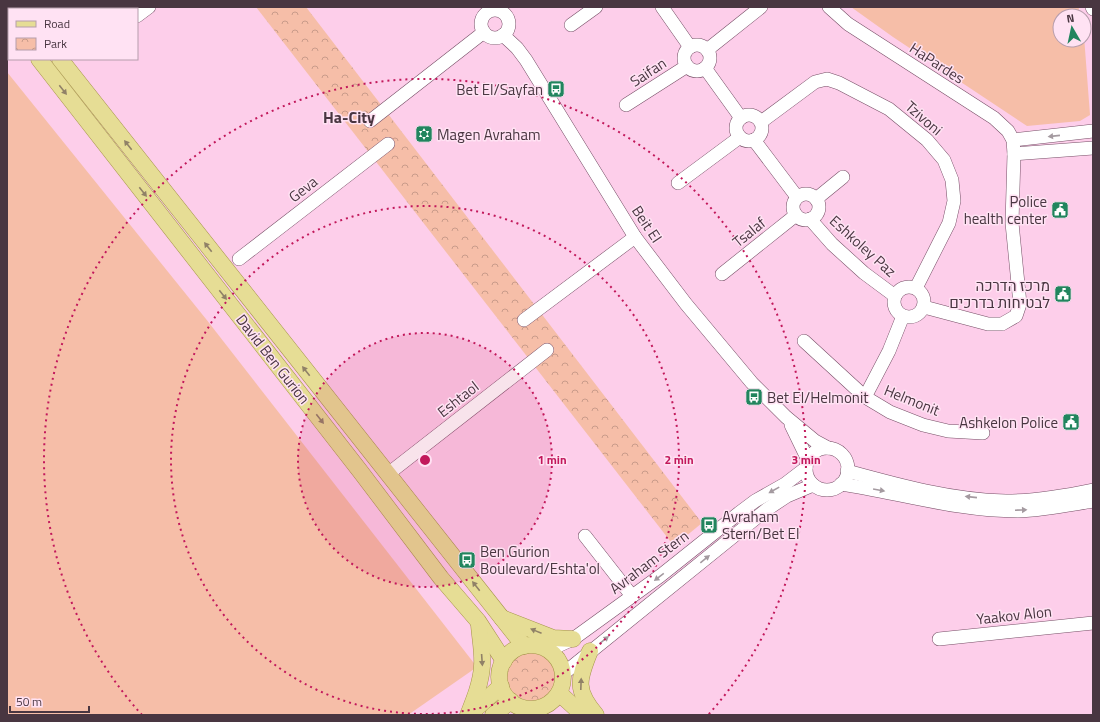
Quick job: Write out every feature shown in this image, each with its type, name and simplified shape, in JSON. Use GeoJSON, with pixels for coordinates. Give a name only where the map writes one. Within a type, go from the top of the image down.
{"type":"FeatureCollection","features":[{"type":"Feature","properties":{"kind":"main road","name":"David Ben Gurion"},"geometry":{"type":"LineString","coordinates":[[40,60],[355,464],[441,578],[478,622],[504,661]]}},
{"type":"Feature","properties":{"kind":"main road","name":"David Ben Gurion"},"geometry":{"type":"LineString","coordinates":[[61,60],[524,646]]}},
{"type":"Feature","properties":{"kind":"main road"},"geometry":{"type":"LineString","coordinates":[[501,617],[553,638],[573,639]]}},
{"type":"Feature","properties":{"kind":"main road"},"geometry":{"type":"LineString","coordinates":[[468,715],[481,677],[482,665],[478,622]]}},
{"type":"Feature","properties":{"kind":"main road"},"geometry":{"type":"LineString","coordinates":[[524,646],[539,646],[549,650],[558,660],[563,674],[559,693],[552,701],[549,711],[526,708],[511,701],[501,686],[500,671],[504,661],[510,653],[524,646]]}},
{"type":"Feature","properties":{"kind":"main road"},"geometry":{"type":"LineString","coordinates":[[590,651],[582,672],[581,693],[587,704],[596,715]]}},
{"type":"Feature","properties":{"kind":"main road"},"geometry":{"type":"LineString","coordinates":[[468,715],[501,686]]}},
{"type":"Feature","properties":{"kind":"main road"},"geometry":{"type":"LineString","coordinates":[[559,693],[583,715]]}},
{"type":"Feature","properties":{"kind":"main road"},"geometry":{"type":"LineString","coordinates":[[493,715],[511,701]]}},
{"type":"Feature","properties":{"kind":"street"},"geometry":{"type":"LineString","coordinates":[[138,15],[149,7]]}},
{"type":"Feature","properties":{"kind":"street"},"geometry":{"type":"LineString","coordinates":[[571,25],[596,7]]}},
{"type":"Feature","properties":{"kind":"street"},"geometry":{"type":"LineString","coordinates":[[662,7],[690,47]]}},
{"type":"Feature","properties":{"kind":"street"},"geometry":{"type":"LineString","coordinates":[[707,50],[761,7]]}},
{"type":"Feature","properties":{"kind":"street","name":"HaPardes"},"geometry":{"type":"LineString","coordinates":[[829,7],[848,24],[994,118],[1008,131],[1013,140]]}},
{"type":"Feature","properties":{"kind":"street"},"geometry":{"type":"LineString","coordinates":[[490,9],[500,12],[507,18],[508,27],[503,35],[499,37],[491,37],[484,32],[482,28],[482,20],[490,9]]}},
{"type":"Feature","properties":{"kind":"street"},"geometry":{"type":"LineString","coordinates":[[370,121],[484,32]]}},
{"type":"Feature","properties":{"kind":"street","name":"Beit El"},"geometry":{"type":"LineString","coordinates":[[503,35],[517,48],[526,60],[635,237],[686,304],[752,383],[786,417],[815,441],[828,448]]}},
{"type":"Feature","properties":{"kind":"street"},"geometry":{"type":"LineString","coordinates":[[693,45],[701,46],[707,50],[710,58],[705,68],[697,71],[687,66],[684,58],[686,50],[693,45]]}},
{"type":"Feature","properties":{"kind":"street","name":"Saifan"},"geometry":{"type":"LineString","coordinates":[[626,105],[687,66]]}},
{"type":"Feature","properties":{"kind":"street"},"geometry":{"type":"LineString","coordinates":[[705,68],[741,118]]}},
{"type":"Feature","properties":{"kind":"street","name":"Tzivoni"},"geometry":{"type":"LineString","coordinates":[[760,122],[815,82],[827,79],[839,83],[889,109],[927,140],[944,160],[952,180],[954,202],[949,223],[916,288]]}},
{"type":"Feature","properties":{"kind":"street"},"geometry":{"type":"LineString","coordinates":[[752,115],[760,122],[762,131],[758,138],[746,141],[737,134],[736,125],[744,116],[752,115]]}},
{"type":"Feature","properties":{"kind":"street"},"geometry":{"type":"LineString","coordinates":[[924,307],[988,324],[1002,324],[1016,316],[1020,304],[1012,223],[1013,140],[1093,131]]}},
{"type":"Feature","properties":{"kind":"street"},"geometry":{"type":"LineString","coordinates":[[678,183],[740,137]]}},
{"type":"Feature","properties":{"kind":"street"},"geometry":{"type":"LineString","coordinates":[[754,140],[797,197]]}},
{"type":"Feature","properties":{"kind":"street","name":"Geva"},"geometry":{"type":"LineString","coordinates":[[239,260],[388,144]]}},
{"type":"Feature","properties":{"kind":"street"},"geometry":{"type":"LineString","coordinates":[[1014,154],[1093,148]]}},
{"type":"Feature","properties":{"kind":"street"},"geometry":{"type":"LineString","coordinates":[[816,199],[842,177]]}},
{"type":"Feature","properties":{"kind":"street"},"geometry":{"type":"LineString","coordinates":[[807,194],[816,199],[819,206],[813,217],[810,219],[802,219],[796,215],[793,204],[797,197],[807,194]]}},
{"type":"Feature","properties":{"kind":"street","name":"Tsalaf"},"geometry":{"type":"LineString","coordinates":[[722,274],[796,215]]}},
{"type":"Feature","properties":{"kind":"street","name":"Eshkoley Paz"},"geometry":{"type":"LineString","coordinates":[[810,219],[832,244],[864,273],[895,296]]}},
{"type":"Feature","properties":{"kind":"street"},"geometry":{"type":"LineString","coordinates":[[524,320],[635,237]]}},
{"type":"Feature","properties":{"kind":"street"},"geometry":{"type":"LineString","coordinates":[[911,286],[916,288],[920,290],[924,298],[924,307],[922,312],[913,317],[903,316],[894,306],[895,296],[901,289],[911,286]]}},
{"type":"Feature","properties":{"kind":"street"},"geometry":{"type":"LineString","coordinates":[[865,397],[889,352],[903,316]]}},
{"type":"Feature","properties":{"kind":"street","name":"Helmonit"},"geometry":{"type":"LineString","coordinates":[[804,341],[865,397],[890,412],[923,425],[948,431],[983,433]]}},
{"type":"Feature","properties":{"kind":"street","name":"Eshtaol"},"geometry":{"type":"LineString","coordinates":[[388,474],[547,350]]}},
{"type":"Feature","properties":{"kind":"street","name":"Beit El"},"geometry":{"type":"LineString","coordinates":[[786,417],[794,430],[807,464]]}},
{"type":"Feature","properties":{"kind":"street"},"geometry":{"type":"LineString","coordinates":[[828,448],[834,450],[844,458],[847,464],[847,471],[841,484],[836,488],[824,490],[813,485],[809,480],[807,464],[811,455],[816,451],[828,448]]}},
{"type":"Feature","properties":{"kind":"street","name":"Avraham Stern"},"geometry":{"type":"LineString","coordinates":[[549,650],[573,639],[660,576],[744,509],[785,484],[807,464]]}},
{"type":"Feature","properties":{"kind":"street"},"geometry":{"type":"LineString","coordinates":[[847,471],[938,493],[1005,501],[1052,498],[1093,490]]}},
{"type":"Feature","properties":{"kind":"street"},"geometry":{"type":"LineString","coordinates":[[841,484],[970,508],[994,510],[1038,510],[1093,500]]}},
{"type":"Feature","properties":{"kind":"street","name":"Avraham Stern"},"geometry":{"type":"LineString","coordinates":[[563,674],[766,510],[787,496],[813,485]]}},
{"type":"Feature","properties":{"kind":"street"},"geometry":{"type":"LineString","coordinates":[[585,536],[632,596]]}},
{"type":"Feature","properties":{"kind":"street","name":"Yaakov Alon"},"geometry":{"type":"LineString","coordinates":[[939,639],[1093,624]]}},
{"type":"Feature","properties":{"kind":"green space"},"geometry":{"type":"Polygon","coordinates":[[[256,7],[306,7],[702,523],[674,546],[256,7]]]}},
{"type":"Feature","properties":{"kind":"green space"},"geometry":{"type":"Polygon","coordinates":[[[851,7],[1079,7],[1052,8],[1052,48],[1085,48],[1090,115],[1080,121],[1027,126],[893,37],[851,7]]]}},
{"type":"Feature","properties":{"kind":"green space"},"geometry":{"type":"Polygon","coordinates":[[[7,72],[206,319],[477,667],[408,715],[7,715],[7,72]]]}},
{"type":"Feature","properties":{"kind":"green space"},"geometry":{"type":"Polygon","coordinates":[[[532,649],[542,651],[550,657],[556,665],[558,675],[556,685],[550,693],[542,699],[532,701],[522,699],[514,693],[508,685],[506,675],[508,665],[514,657],[522,651],[532,649]]]}},
{"type":"Feature","properties":{"kind":"place","name":"Bet El/Sayfan"},"geometry":{"type":"Point","coordinates":[556,89]}},
{"type":"Feature","properties":{"kind":"place","name":"Magen Avraham"},"geometry":{"type":"Point","coordinates":[424,134]}},
{"type":"Feature","properties":{"kind":"place","name":"Police health center"},"geometry":{"type":"Point","coordinates":[1060,210]}},
{"type":"Feature","properties":{"kind":"place","name":"מרכז הדרכה לבטיחות בדרכים"},"geometry":{"type":"Point","coordinates":[1063,294]}},
{"type":"Feature","properties":{"kind":"place","name":"Bet El/Helmonit"},"geometry":{"type":"Point","coordinates":[754,397]}},
{"type":"Feature","properties":{"kind":"place","name":"Ashkelon Police"},"geometry":{"type":"Point","coordinates":[1071,422]}},
{"type":"Feature","properties":{"kind":"place","name":"Avraham Stern/Bet El"},"geometry":{"type":"Point","coordinates":[709,525]}},
{"type":"Feature","properties":{"kind":"place","name":"Ben Gurion Boulevard/Eshta'ol"},"geometry":{"type":"Point","coordinates":[467,560]}},
{"type":"Feature","properties":{"kind":"district","name":"Ha-City"},"geometry":{"type":"Point","coordinates":[349,117]}}]}
